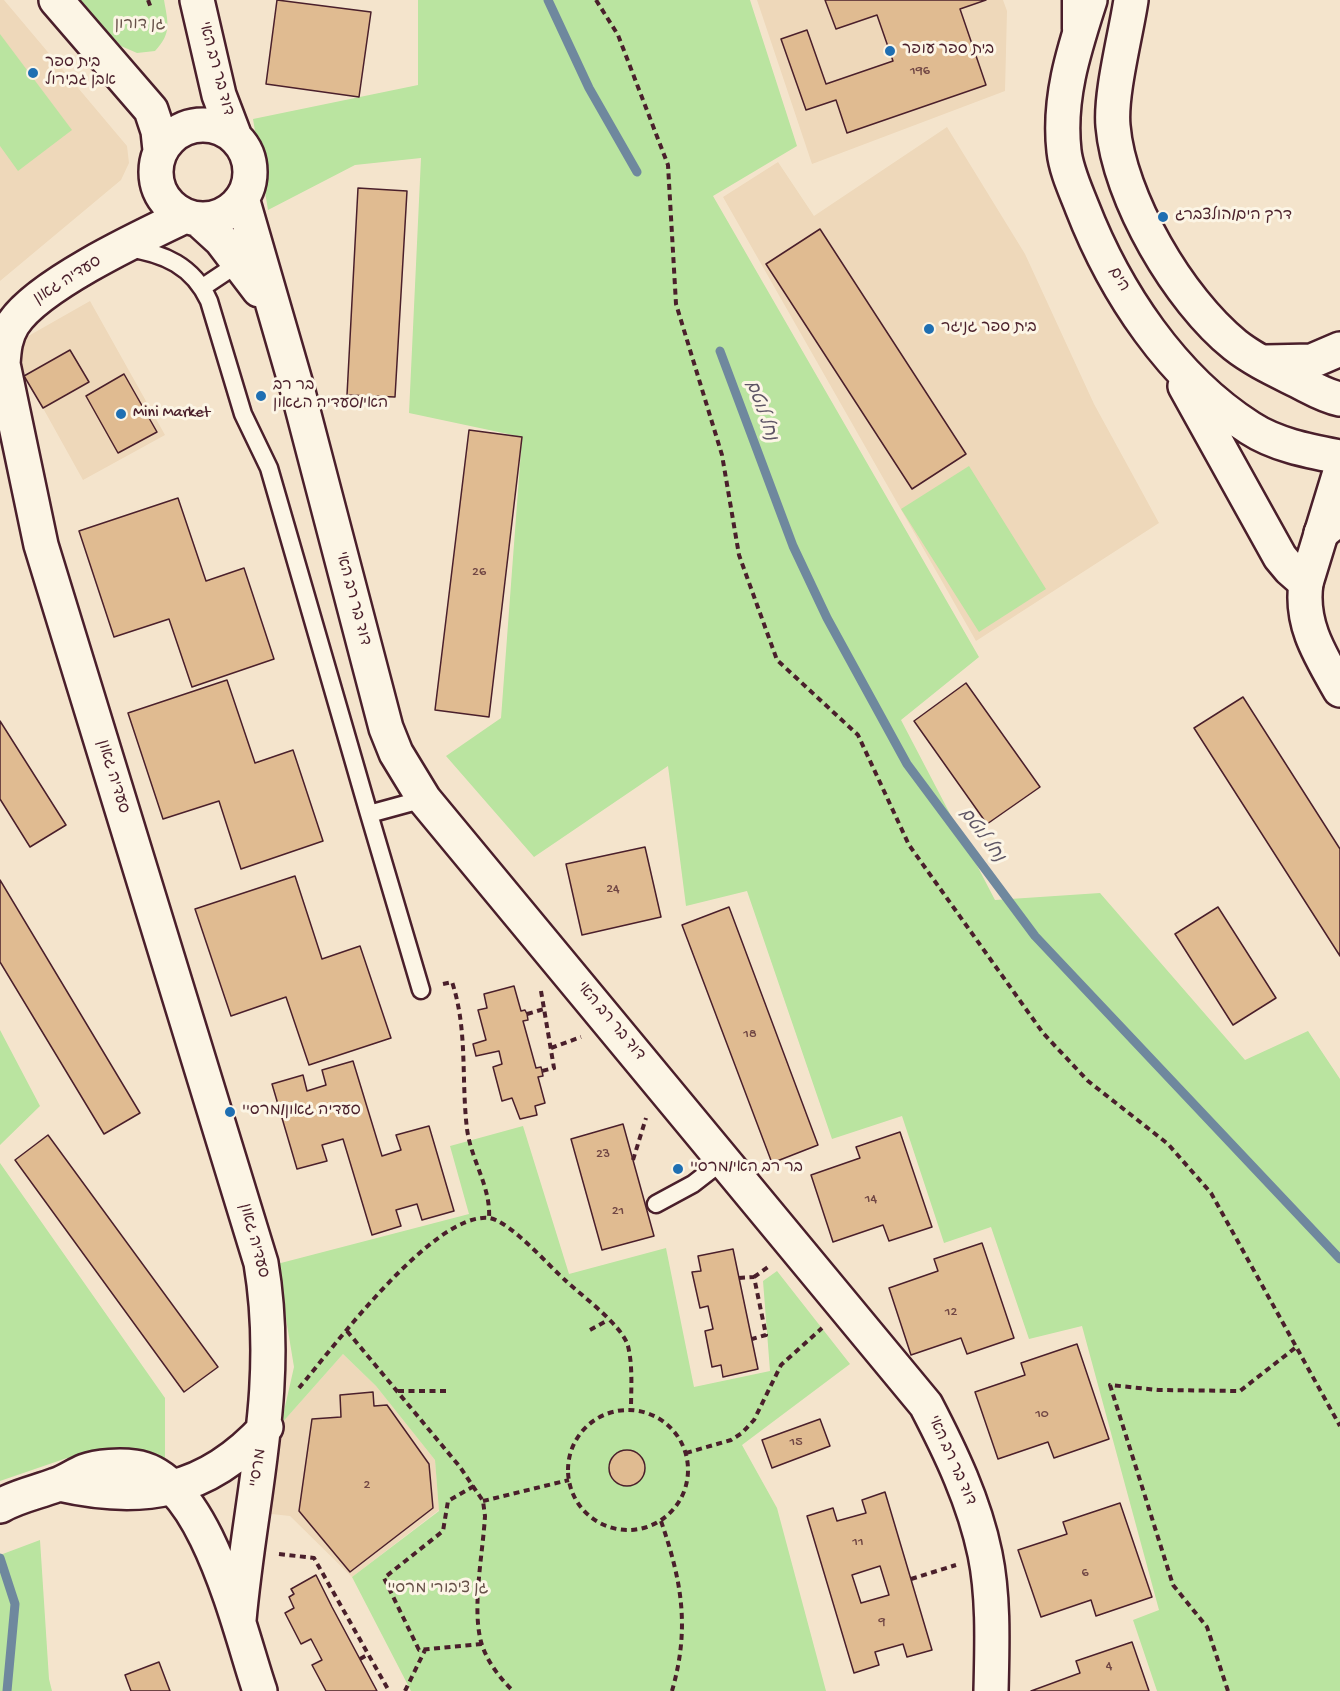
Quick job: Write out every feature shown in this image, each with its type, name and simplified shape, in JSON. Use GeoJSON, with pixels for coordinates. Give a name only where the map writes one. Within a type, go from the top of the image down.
{"type":"FeatureCollection","features":[{"type":"Feature","properties":{"kind":"street"},"geometry":{"type":"LineString","coordinates":[[56,0],[151,110],[158,131],[160,150],[156,166],[159,188],[172,208],[191,218],[223,215],[243,198],[250,173],[244,147],[235,137],[209,124],[194,125],[180,130],[160,150]]}},
{"type":"Feature","properties":{"kind":"street","name":"דוד בר רב האי"},"geometry":{"type":"LineString","coordinates":[[197,0],[219,94],[235,137]]}},
{"type":"Feature","properties":{"kind":"street","name":"הים"},"geometry":{"type":"LineString","coordinates":[[1090,0],[1072,54],[1065,88],[1062,120],[1064,153],[1071,180],[1090,228],[1115,276],[1170,358],[1225,411],[1252,429],[1284,444],[1340,458]]}},
{"type":"Feature","properties":{"kind":"street"},"geometry":{"type":"LineString","coordinates":[[1131,0],[1112,124],[1125,184],[1141,220],[1172,272],[1202,311],[1234,344],[1259,362],[1340,399]]}},
{"type":"Feature","properties":{"kind":"street","name":"דוד בר רב האי"},"geometry":{"type":"LineString","coordinates":[[243,198],[386,728],[396,753],[424,799],[926,1405],[963,1483],[985,1556],[990,1596],[991,1691]]}},
{"type":"Feature","properties":{"kind":"street","name":"דוד בר רב האי"},"geometry":{"type":"LineString","coordinates":[[191,218],[221,240],[277,318]]}},
{"type":"Feature","properties":{"kind":"street","name":"סעדיה גאון"},"geometry":{"type":"LineString","coordinates":[[191,218],[124,247],[38,297],[23,311],[4,342],[3,364],[41,545],[261,1263],[268,1306],[270,1347],[266,1428]]}},
{"type":"Feature","properties":{"kind":"street"},"geometry":{"type":"LineString","coordinates":[[1259,362],[1312,361],[1340,350]]}},
{"type":"Feature","properties":{"kind":"street"},"geometry":{"type":"LineString","coordinates":[[1170,358],[1280,557],[1306,583]]}},
{"type":"Feature","properties":{"kind":"street"},"geometry":{"type":"LineString","coordinates":[[1340,472],[1330,526],[1306,583],[1304,611],[1308,628],[1340,690]]}},
{"type":"Feature","properties":{"kind":"street","name":"מרסיי"},"geometry":{"type":"LineString","coordinates":[[0,1506],[59,1484],[121,1494],[174,1488],[211,1473],[231,1460],[266,1428]]}},
{"type":"Feature","properties":{"kind":"street","name":"מרסיי"},"geometry":{"type":"LineString","coordinates":[[239,1620],[245,1549],[266,1428]]}},
{"type":"Feature","properties":{"kind":"street","name":"מרסיי"},"geometry":{"type":"LineString","coordinates":[[174,1488],[207,1539],[239,1620],[260,1691]]}},
{"type":"Feature","properties":{"kind":"lane"},"geometry":{"type":"LineString","coordinates":[[1071,0],[1072,54]]}},
{"type":"Feature","properties":{"kind":"lane"},"geometry":{"type":"LineString","coordinates":[[124,247],[146,250],[168,258],[185,268],[203,287],[218,326],[243,414],[269,468],[421,990]]}},
{"type":"Feature","properties":{"kind":"lane"},"geometry":{"type":"LineString","coordinates":[[203,287],[239,263]]}},
{"type":"Feature","properties":{"kind":"lane"},"geometry":{"type":"LineString","coordinates":[[369,814],[424,799]]}},
{"type":"Feature","properties":{"kind":"lane"},"geometry":{"type":"LineString","coordinates":[[656,1204],[693,1184],[724,1160]]}},
{"type":"Feature","properties":{"kind":"path"},"geometry":{"type":"LineString","coordinates":[[148,0],[151,8]]}},
{"type":"Feature","properties":{"kind":"path"},"geometry":{"type":"LineString","coordinates":[[596,0],[618,35],[669,165],[676,304],[722,455],[739,555],[777,660],[858,735],[909,844],[1043,1034],[1088,1081],[1168,1144],[1211,1193],[1340,1426]]}},
{"type":"Feature","properties":{"kind":"path"},"geometry":{"type":"LineString","coordinates":[[542,1071],[554,1068],[541,989],[566,969]]}},
{"type":"Feature","properties":{"kind":"path"},"geometry":{"type":"LineString","coordinates":[[421,990],[452,982],[459,1005],[467,1128],[490,1203],[489,1218]]}},
{"type":"Feature","properties":{"kind":"path"},"geometry":{"type":"LineString","coordinates":[[527,1014],[544,1009]]}},
{"type":"Feature","properties":{"kind":"path"},"geometry":{"type":"LineString","coordinates":[[551,1048],[573,1041]]}},
{"type":"Feature","properties":{"kind":"path"},"geometry":{"type":"LineString","coordinates":[[633,1160],[646,1115],[670,1095]]}},
{"type":"Feature","properties":{"kind":"path"},"geometry":{"type":"LineString","coordinates":[[266,1428],[394,1276],[421,1251],[459,1227],[474,1220],[489,1218],[514,1233],[624,1336],[628,1345],[631,1410]]}},
{"type":"Feature","properties":{"kind":"path"},"geometry":{"type":"LineString","coordinates":[[739,1278],[754,1277],[767,1268]]}},
{"type":"Feature","properties":{"kind":"path"},"geometry":{"type":"LineString","coordinates":[[752,1339],[766,1335],[754,1277]]}},
{"type":"Feature","properties":{"kind":"path"},"geometry":{"type":"LineString","coordinates":[[686,1453],[731,1440],[742,1433],[754,1420],[781,1365],[791,1353],[847,1308]]}},
{"type":"Feature","properties":{"kind":"path"},"geometry":{"type":"LineString","coordinates":[[590,1330],[608,1320]]}},
{"type":"Feature","properties":{"kind":"path"},"geometry":{"type":"LineString","coordinates":[[347,1331],[398,1391],[474,1486],[483,1501],[485,1516],[478,1612],[482,1644],[499,1677],[513,1691]]}},
{"type":"Feature","properties":{"kind":"path"},"geometry":{"type":"LineString","coordinates":[[1228,1691],[1207,1627],[1173,1585],[1110,1385],[1158,1390],[1240,1392],[1295,1348]]}},
{"type":"Feature","properties":{"kind":"path"},"geometry":{"type":"LineString","coordinates":[[398,1391],[450,1391]]}},
{"type":"Feature","properties":{"kind":"path"},"geometry":{"type":"LineString","coordinates":[[631,1410],[660,1419],[680,1439],[686,1453],[687,1485],[681,1500],[661,1521],[633,1530],[608,1527],[583,1509],[574,1496],[569,1480],[570,1454],[585,1429],[597,1418],[614,1412],[631,1410]]}},
{"type":"Feature","properties":{"kind":"path"},"geometry":{"type":"LineString","coordinates":[[483,1501],[569,1480]]}},
{"type":"Feature","properties":{"kind":"path"},"geometry":{"type":"LineString","coordinates":[[474,1486],[448,1501],[443,1531],[384,1578],[419,1650],[482,1644]]}},
{"type":"Feature","properties":{"kind":"path"},"geometry":{"type":"LineString","coordinates":[[661,1521],[679,1578],[682,1656],[672,1691]]}},
{"type":"Feature","properties":{"kind":"path"},"geometry":{"type":"LineString","coordinates":[[277,1553],[314,1558],[389,1691]]}},
{"type":"Feature","properties":{"kind":"path"},"geometry":{"type":"LineString","coordinates":[[910,1579],[929,1573]]}},
{"type":"Feature","properties":{"kind":"path"},"geometry":{"type":"LineString","coordinates":[[333,1607],[340,1603]]}},
{"type":"Feature","properties":{"kind":"path"},"geometry":{"type":"LineString","coordinates":[[405,1691],[425,1650]]}},
{"type":"Feature","properties":{"kind":"path"},"geometry":{"type":"LineString","coordinates":[[360,1659],[369,1654]]}},
{"type":"Feature","properties":{"kind":"shaded area","name":"בית ספר אבן גבירול"},"geometry":{"type":"Polygon","coordinates":[[[0,0],[4,0],[127,146],[129,163],[121,180],[0,281],[0,0]]]}},
{"type":"Feature","properties":{"kind":"shaded area","name":"בית ספר עופר"},"geometry":{"type":"Polygon","coordinates":[[[757,0],[1003,0],[1007,11],[1005,91],[812,164],[757,0]]]}},
{"type":"Feature","properties":{"kind":"shaded area","name":"בית ספר גניגר"},"geometry":{"type":"Polygon","coordinates":[[[947,127],[1025,254],[1094,404],[1159,523],[976,641],[723,197],[778,162],[814,216],[947,127]]]}},
{"type":"Feature","properties":{"kind":"shaded area"},"geometry":{"type":"Polygon","coordinates":[[[90,301],[165,435],[83,480],[9,347],[90,301]]]}},
{"type":"Feature","properties":{"kind":"shaded area"},"geometry":{"type":"Polygon","coordinates":[[[343,1354],[376,1386],[435,1460],[439,1510],[352,1577],[290,1516],[262,1513],[281,1424],[343,1354]]]}},
{"type":"Feature","properties":{"kind":"green space","name":"גן דורון"},"geometry":{"type":"Polygon","coordinates":[[[79,0],[164,0],[167,27],[164,39],[155,51],[137,53],[121,46],[79,0]]]}},
{"type":"Feature","properties":{"kind":"green space"},"geometry":{"type":"Polygon","coordinates":[[[418,0],[750,0],[797,146],[713,196],[979,657],[901,720],[995,900],[1100,893],[1245,1060],[1308,1031],[1340,1079],[1340,1691],[1157,1691],[1133,1620],[1159,1610],[1082,1326],[1029,1339],[991,1227],[944,1243],[902,1116],[832,1139],[747,891],[686,906],[668,766],[534,857],[446,756],[501,718],[522,437],[409,413],[421,158],[355,165],[268,210],[253,119],[418,85],[418,0]]]}},
{"type":"Feature","properties":{"kind":"green space"},"geometry":{"type":"Polygon","coordinates":[[[0,34],[72,130],[18,171],[0,146],[0,34]]]}},
{"type":"Feature","properties":{"kind":"green space"},"geometry":{"type":"Polygon","coordinates":[[[969,466],[1046,589],[979,632],[901,509],[969,466]]]}},
{"type":"Feature","properties":{"kind":"green space"},"geometry":{"type":"Polygon","coordinates":[[[0,1030],[40,1106],[0,1145],[0,1030]]]}},
{"type":"Feature","properties":{"kind":"green space","name":"גן ציבורי מרסיי"},"geometry":{"type":"Polygon","coordinates":[[[523,1126],[569,1274],[666,1248],[694,1387],[770,1371],[763,1281],[777,1271],[850,1364],[742,1445],[777,1508],[826,1691],[411,1691],[352,1577],[439,1511],[435,1460],[376,1386],[343,1354],[281,1424],[294,1367],[277,1264],[469,1214],[450,1146],[523,1126]]]}},
{"type":"Feature","properties":{"kind":"green space"},"geometry":{"type":"Polygon","coordinates":[[[0,1163],[165,1398],[165,1460],[67,1458],[0,1481],[0,1163]]]}},
{"type":"Feature","properties":{"kind":"green space"},"geometry":{"type":"Polygon","coordinates":[[[40,1540],[49,1679],[52,1691],[0,1691],[0,1555],[40,1540]]]}},
{"type":"Feature","properties":{"kind":"building"},"geometry":{"type":"Polygon","coordinates":[[[277,0],[371,12],[359,97],[266,84],[277,0]]]}},
{"type":"Feature","properties":{"kind":"building"},"geometry":{"type":"Polygon","coordinates":[[[825,0],[986,0],[960,9],[986,85],[847,133],[836,100],[806,110],[781,39],[807,30],[826,84],[893,61],[877,15],[836,29],[825,0]]]}},
{"type":"Feature","properties":{"kind":"building"},"geometry":{"type":"Polygon","coordinates":[[[358,188],[407,191],[395,397],[347,395],[358,188]]]}},
{"type":"Feature","properties":{"kind":"building"},"geometry":{"type":"Polygon","coordinates":[[[820,229],[966,454],[912,489],[766,264],[820,229]]]}},
{"type":"Feature","properties":{"kind":"building"},"geometry":{"type":"Polygon","coordinates":[[[70,350],[89,382],[43,408],[24,376],[70,350]]]}},
{"type":"Feature","properties":{"kind":"building","name":"Mini Market"},"geometry":{"type":"Polygon","coordinates":[[[124,374],[157,432],[118,453],[86,396],[124,374]]]}},
{"type":"Feature","properties":{"kind":"building"},"geometry":{"type":"Polygon","coordinates":[[[469,430],[522,437],[489,717],[435,710],[469,430]]]}},
{"type":"Feature","properties":{"kind":"building"},"geometry":{"type":"Polygon","coordinates":[[[178,498],[206,581],[244,568],[274,659],[192,687],[169,619],[114,637],[79,531],[178,498]]]}},
{"type":"Feature","properties":{"kind":"building"},"geometry":{"type":"Polygon","coordinates":[[[227,680],[255,763],[293,750],[323,841],[241,869],[219,801],[163,819],[128,713],[227,680]]]}},
{"type":"Feature","properties":{"kind":"building"},"geometry":{"type":"Polygon","coordinates":[[[966,683],[1040,787],[987,824],[914,721],[966,683]]]}},
{"type":"Feature","properties":{"kind":"building"},"geometry":{"type":"Polygon","coordinates":[[[1243,697],[1340,849],[1340,956],[1194,728],[1243,697]]]}},
{"type":"Feature","properties":{"kind":"building"},"geometry":{"type":"Polygon","coordinates":[[[0,721],[66,825],[30,847],[0,799],[0,721]]]}},
{"type":"Feature","properties":{"kind":"building"},"geometry":{"type":"Polygon","coordinates":[[[645,847],[661,917],[582,935],[566,864],[645,847]]]}},
{"type":"Feature","properties":{"kind":"building"},"geometry":{"type":"Polygon","coordinates":[[[295,876],[322,959],[360,946],[391,1038],[309,1065],[286,997],[231,1016],[195,909],[295,876]]]}},
{"type":"Feature","properties":{"kind":"building"},"geometry":{"type":"Polygon","coordinates":[[[0,880],[140,1113],[104,1134],[0,962],[0,880]]]}},
{"type":"Feature","properties":{"kind":"building"},"geometry":{"type":"Polygon","coordinates":[[[729,907],[818,1145],[772,1163],[682,925],[729,907]]]}},
{"type":"Feature","properties":{"kind":"building"},"geometry":{"type":"Polygon","coordinates":[[[1218,907],[1276,998],[1233,1025],[1175,934],[1218,907]]]}},
{"type":"Feature","properties":{"kind":"building"},"geometry":{"type":"Polygon","coordinates":[[[514,986],[521,1011],[525,1010],[527,1014],[528,1020],[523,1021],[536,1068],[541,1067],[543,1076],[538,1077],[545,1103],[535,1106],[537,1115],[520,1119],[512,1098],[502,1101],[493,1067],[502,1064],[499,1051],[476,1056],[473,1044],[486,1040],[478,1010],[487,1008],[484,994],[514,986]]]}},
{"type":"Feature","properties":{"kind":"building"},"geometry":{"type":"Polygon","coordinates":[[[353,1061],[382,1156],[401,1150],[396,1135],[429,1126],[454,1211],[422,1220],[417,1204],[396,1210],[401,1226],[372,1235],[343,1139],[322,1145],[327,1161],[297,1169],[272,1084],[303,1075],[307,1091],[326,1085],[322,1070],[353,1061]]]}},
{"type":"Feature","properties":{"kind":"building"},"geometry":{"type":"Polygon","coordinates":[[[623,1124],[654,1236],[602,1250],[571,1139],[623,1124]]]}},
{"type":"Feature","properties":{"kind":"building"},"geometry":{"type":"Polygon","coordinates":[[[900,1132],[932,1227],[889,1241],[883,1225],[833,1242],[811,1175],[860,1158],[856,1147],[900,1132]]]}},
{"type":"Feature","properties":{"kind":"building"},"geometry":{"type":"Polygon","coordinates":[[[48,1135],[218,1367],[184,1392],[15,1160],[48,1135]]]}},
{"type":"Feature","properties":{"kind":"building"},"geometry":{"type":"Polygon","coordinates":[[[982,1243],[1014,1338],[967,1354],[961,1338],[911,1355],[889,1288],[938,1271],[934,1259],[982,1243]]]}},
{"type":"Feature","properties":{"kind":"building"},"geometry":{"type":"Polygon","coordinates":[[[733,1249],[758,1369],[723,1377],[721,1365],[712,1367],[705,1331],[713,1329],[708,1306],[700,1308],[692,1272],[701,1271],[698,1256],[733,1249]]]}},
{"type":"Feature","properties":{"kind":"building"},"geometry":{"type":"Polygon","coordinates":[[[1077,1344],[1109,1439],[1054,1458],[1048,1442],[998,1459],[975,1392],[1025,1375],[1021,1363],[1077,1344]]]}},
{"type":"Feature","properties":{"kind":"building"},"geometry":{"type":"Polygon","coordinates":[[[373,1392],[374,1406],[387,1405],[429,1464],[433,1508],[350,1572],[299,1511],[312,1419],[341,1417],[340,1395],[373,1392]]]}},
{"type":"Feature","properties":{"kind":"building"},"geometry":{"type":"Polygon","coordinates":[[[820,1419],[830,1446],[772,1468],[762,1440],[820,1419]]]}},
{"type":"Feature","properties":{"kind":"building"},"geometry":{"type":"Polygon","coordinates":[[[627,1450],[640,1455],[645,1468],[640,1481],[627,1486],[614,1481],[609,1468],[614,1455],[627,1450]]]}},
{"type":"Feature","properties":{"kind":"building"},"geometry":{"type":"Polygon","coordinates":[[[885,1492],[932,1650],[907,1657],[903,1644],[875,1652],[879,1665],[854,1673],[807,1516],[833,1508],[837,1521],[866,1513],[862,1500],[885,1492]],[[880,1566],[852,1575],[861,1603],[889,1595],[880,1566]]]}},
{"type":"Feature","properties":{"kind":"building"},"geometry":{"type":"Polygon","coordinates":[[[1120,1503],[1152,1597],[1096,1616],[1091,1600],[1041,1617],[1018,1550],[1067,1534],[1063,1522],[1120,1503]]]}},
{"type":"Feature","properties":{"kind":"building"},"geometry":{"type":"Polygon","coordinates":[[[316,1575],[377,1691],[326,1691],[312,1665],[322,1660],[311,1639],[301,1644],[285,1613],[294,1608],[289,1597],[294,1594],[291,1589],[316,1575]]]}},
{"type":"Feature","properties":{"kind":"building"},"geometry":{"type":"Polygon","coordinates":[[[1132,1642],[1149,1691],[1031,1691],[1080,1673],[1076,1661],[1132,1642]]]}},
{"type":"Feature","properties":{"kind":"building"},"geometry":{"type":"Polygon","coordinates":[[[159,1662],[170,1691],[131,1691],[125,1675],[159,1662]]]}},
{"type":"Feature","properties":{"kind":"waterway","name":"נחל לוטם"},"geometry":{"type":"LineString","coordinates":[[548,0],[589,88],[637,172]]}},
{"type":"Feature","properties":{"kind":"waterway","name":"נחל לוטם"},"geometry":{"type":"LineString","coordinates":[[720,351],[793,546],[827,618],[907,764],[1035,936],[1340,1259]]}},
{"type":"Feature","properties":{"kind":"waterway"},"geometry":{"type":"LineString","coordinates":[[0,1558],[15,1604],[7,1691]]}},
{"type":"Feature","properties":{"kind":"place","name":"בית ספר עופר"},"geometry":{"type":"Point","coordinates":[890,51]}},
{"type":"Feature","properties":{"kind":"place","name":"בית ספר אבן גבירול"},"geometry":{"type":"Point","coordinates":[33,73]}},
{"type":"Feature","properties":{"kind":"place","name":"דרך הים/הולצברג"},"geometry":{"type":"Point","coordinates":[1163,217]}},
{"type":"Feature","properties":{"kind":"place","name":"בית ספר גניגר"},"geometry":{"type":"Point","coordinates":[929,329]}},
{"type":"Feature","properties":{"kind":"place","name":"בר רב האי/סעדיה הגאון"},"geometry":{"type":"Point","coordinates":[261,396]}},
{"type":"Feature","properties":{"kind":"place","name":"Mini Market"},"geometry":{"type":"Point","coordinates":[121,414]}},
{"type":"Feature","properties":{"kind":"place","name":"סעדיה גאון/מרסיי"},"geometry":{"type":"Point","coordinates":[230,1112]}},
{"type":"Feature","properties":{"kind":"place","name":"בר רב האי/מרסיי"},"geometry":{"type":"Point","coordinates":[678,1169]}}]}
